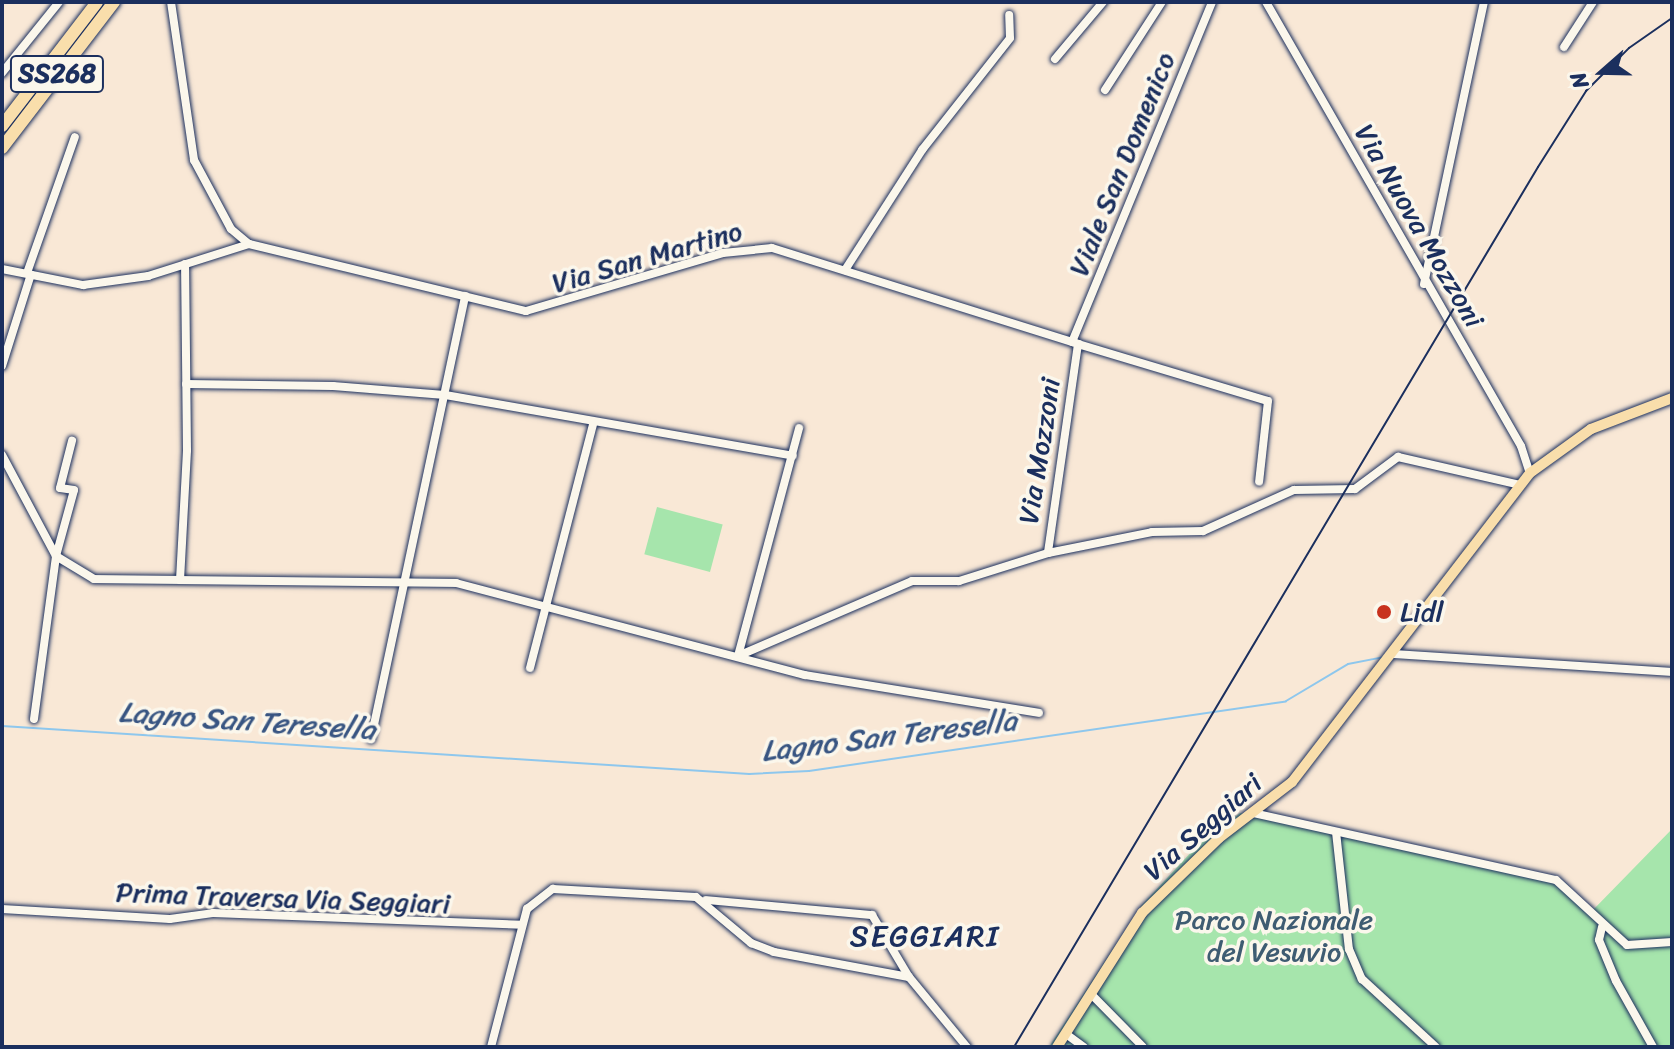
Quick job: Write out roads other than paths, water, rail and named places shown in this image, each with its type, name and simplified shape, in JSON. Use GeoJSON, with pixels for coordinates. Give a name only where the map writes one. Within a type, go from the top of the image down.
{"type":"FeatureCollection","features":[{"type":"Feature","properties":{"kind":"highway","name":"SS268"},"geometry":{"type":"LineString","coordinates":[[2,126],[97,2]]}},
{"type":"Feature","properties":{"kind":"highway","name":"SS268"},"geometry":{"type":"LineString","coordinates":[[2,148],[114,2]]}},
{"type":"Feature","properties":{"kind":"main road","name":"Via Seggiari"},"geometry":{"type":"LineString","coordinates":[[1057,1047],[1142,913],[1292,782],[1394,654],[1530,473],[1591,429],[1672,398]]}},
{"type":"Feature","properties":{"kind":"street"},"geometry":{"type":"LineString","coordinates":[[2,73],[59,2]]}},
{"type":"Feature","properties":{"kind":"street"},"geometry":{"type":"LineString","coordinates":[[171,2],[194,160],[231,229],[249,244]]}},
{"type":"Feature","properties":{"kind":"street"},"geometry":{"type":"LineString","coordinates":[[1055,59],[1103,2]]}},
{"type":"Feature","properties":{"kind":"street"},"geometry":{"type":"LineString","coordinates":[[1105,90],[1162,2]]}},
{"type":"Feature","properties":{"kind":"street","name":"Viale San Domenico"},"geometry":{"type":"LineString","coordinates":[[1075,343],[1212,2]]}},
{"type":"Feature","properties":{"kind":"street","name":"Via Nuova Mozzoni"},"geometry":{"type":"LineString","coordinates":[[1266,2],[1424,284],[1521,446],[1530,473]]}},
{"type":"Feature","properties":{"kind":"street"},"geometry":{"type":"LineString","coordinates":[[1424,284],[1484,2]]}},
{"type":"Feature","properties":{"kind":"street"},"geometry":{"type":"LineString","coordinates":[[1564,47],[1593,2]]}},
{"type":"Feature","properties":{"kind":"street"},"geometry":{"type":"LineString","coordinates":[[845,270],[922,150],[1010,38],[1009,15]]}},
{"type":"Feature","properties":{"kind":"street"},"geometry":{"type":"LineString","coordinates":[[2,366],[75,137]]}},
{"type":"Feature","properties":{"kind":"street"},"geometry":{"type":"LineString","coordinates":[[2,269],[83,285],[185,264],[249,244]]}},
{"type":"Feature","properties":{"kind":"street","name":"Via San Martino"},"geometry":{"type":"LineString","coordinates":[[249,244],[465,296],[543,310],[749,247],[772,248],[1268,401],[1259,482]]}},
{"type":"Feature","properties":{"kind":"street"},"geometry":{"type":"LineString","coordinates":[[180,580],[186,384],[185,264]]}},
{"type":"Feature","properties":{"kind":"street"},"geometry":{"type":"LineString","coordinates":[[371,739],[465,296]]}},
{"type":"Feature","properties":{"kind":"street","name":"Via Mozzoni"},"geometry":{"type":"LineString","coordinates":[[1075,343],[1048,553],[1152,532],[1203,531],[1294,490],[1355,489],[1398,457],[1520,485]]}},
{"type":"Feature","properties":{"kind":"street"},"geometry":{"type":"LineString","coordinates":[[186,384],[445,395],[593,424],[793,456]]}},
{"type":"Feature","properties":{"kind":"street"},"geometry":{"type":"LineString","coordinates":[[530,668],[593,424]]}},
{"type":"Feature","properties":{"kind":"street"},"geometry":{"type":"LineString","coordinates":[[738,656],[799,428]]}},
{"type":"Feature","properties":{"kind":"street"},"geometry":{"type":"LineString","coordinates":[[34,719],[56,556],[74,490],[60,488],[72,441]]}},
{"type":"Feature","properties":{"kind":"street"},"geometry":{"type":"LineString","coordinates":[[2,455],[56,556],[94,579],[456,583],[547,604],[805,675],[1039,713]]}},
{"type":"Feature","properties":{"kind":"street"},"geometry":{"type":"LineString","coordinates":[[738,656],[912,581],[959,581],[1048,553]]}},
{"type":"Feature","properties":{"kind":"street"},"geometry":{"type":"LineString","coordinates":[[1394,654],[1672,672]]}},
{"type":"Feature","properties":{"kind":"street"},"geometry":{"type":"LineString","coordinates":[[1253,813],[1556,880],[1602,927],[1627,945],[1672,942]]}},
{"type":"Feature","properties":{"kind":"street"},"geometry":{"type":"LineString","coordinates":[[1336,832],[1349,949],[1362,979],[1436,1047]]}},
{"type":"Feature","properties":{"kind":"street"},"geometry":{"type":"LineString","coordinates":[[491,1047],[522,925],[531,902],[553,889],[872,915],[909,977],[967,1047]]}},
{"type":"Feature","properties":{"kind":"street"},"geometry":{"type":"LineString","coordinates":[[706,900],[751,943],[774,952],[909,977]]}},
{"type":"Feature","properties":{"kind":"street","name":"Prima Traversa Via Seggiari"},"geometry":{"type":"LineString","coordinates":[[2,909],[170,919],[229,913],[522,925]]}},
{"type":"Feature","properties":{"kind":"street"},"geometry":{"type":"LineString","coordinates":[[1602,927],[1599,940],[1616,981],[1653,1047]]}},
{"type":"Feature","properties":{"kind":"street"},"geometry":{"type":"LineString","coordinates":[[1091,994],[1143,1047]]}},
{"type":"Feature","properties":{"kind":"street"},"geometry":{"type":"LineString","coordinates":[[1066,1034],[1084,1047]]}},
{"type":"Feature","properties":{"kind":"waterway","name":"Lagno San Teresella"},"geometry":{"type":"LineString","coordinates":[[2,726],[749,774],[809,771],[1286,701],[1348,664],[1383,657]]}},
{"type":"Feature","properties":{"kind":"railway"},"geometry":{"type":"LineString","coordinates":[[1014,1047],[1586,91],[1629,48],[1672,18]]}},
{"type":"Feature","properties":{"kind":"place","name":"Lidl"},"geometry":{"type":"Point","coordinates":[1384,612]}},
{"type":"Feature","properties":{"kind":"district","name":"SEGGIARI"},"geometry":{"type":"Point","coordinates":[925,936]}},
{"type":"Feature","properties":{"kind":"park label","name":"Parco Nazionale del Vesuvio"},"geometry":{"type":"Point","coordinates":[1274,936]}}]}
